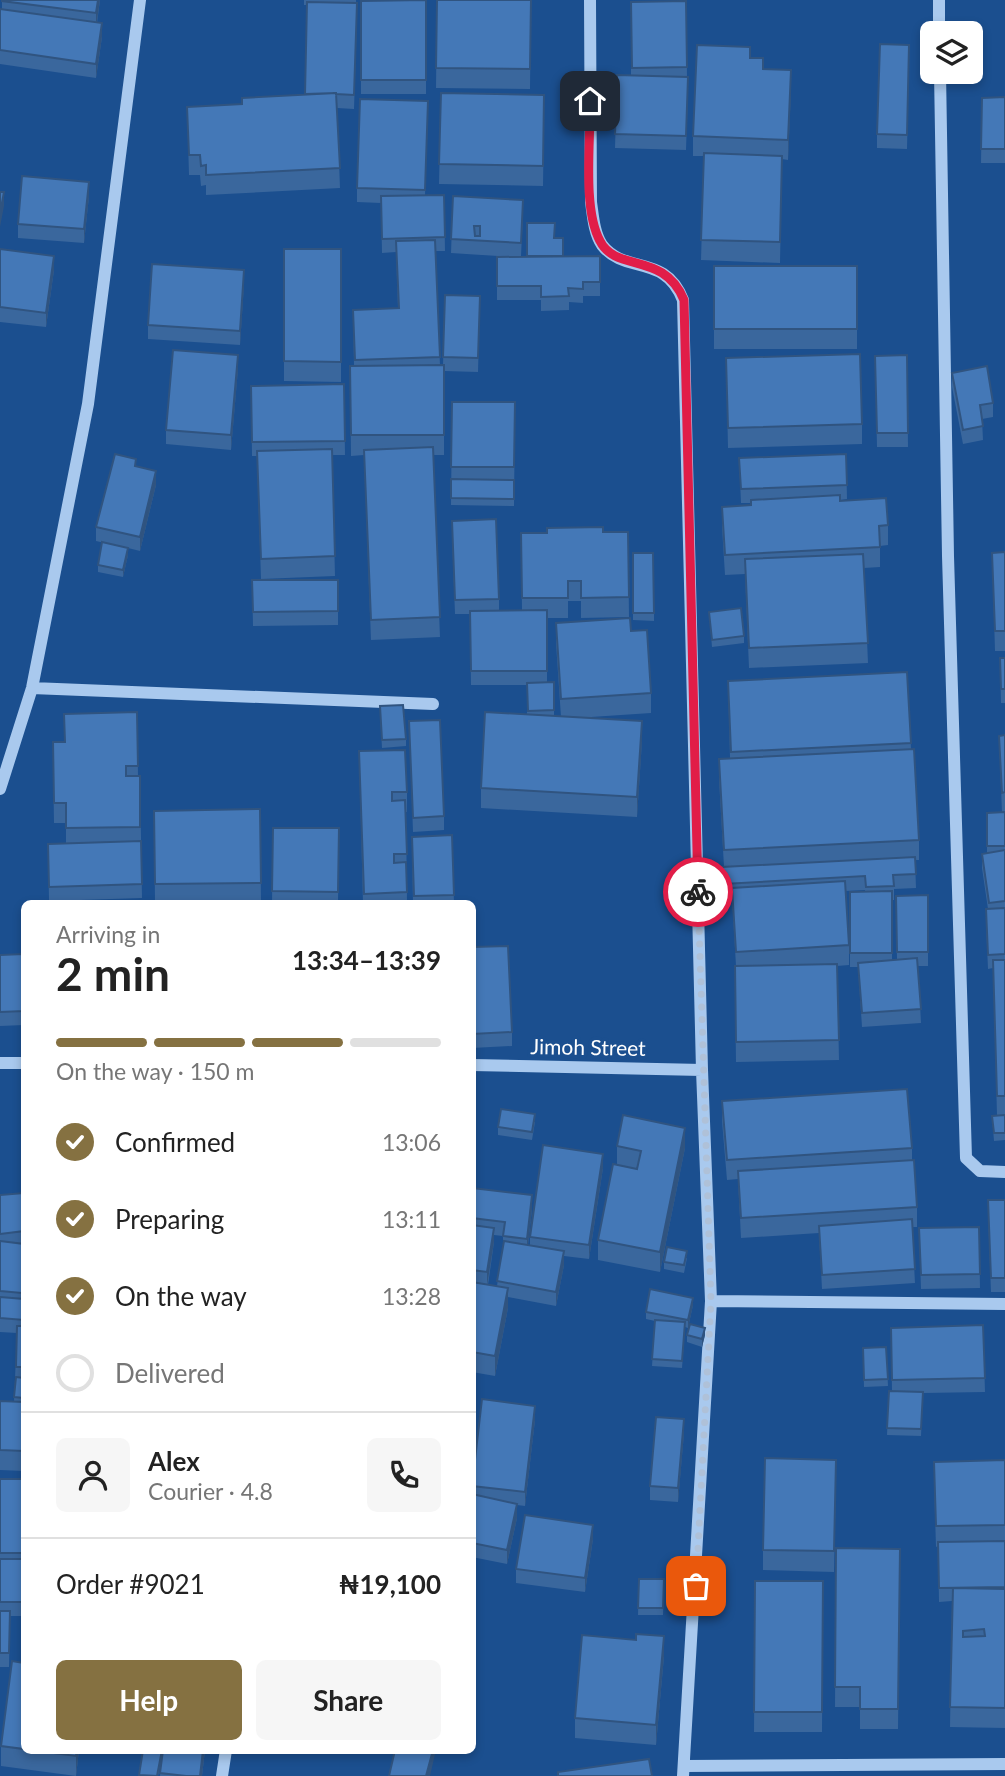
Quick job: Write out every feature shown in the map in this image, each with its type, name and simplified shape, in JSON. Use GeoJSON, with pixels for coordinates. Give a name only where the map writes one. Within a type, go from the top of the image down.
{"type":"FeatureCollection","features":[{"type":"Feature","properties":{"kind":"street"},"geometry":{"type":"LineString","coordinates":[[0,789],[32,688],[88,404],[140,0]]}},
{"type":"Feature","properties":{"kind":"street"},"geometry":{"type":"LineString","coordinates":[[590,0],[591,202],[595,228],[600,243],[609,253],[668,275],[678,286],[684,300],[702,1070],[711,1301],[683,1771],[1005,1764]]}},
{"type":"Feature","properties":{"kind":"street"},"geometry":{"type":"LineString","coordinates":[[939,0],[939,21]]}},
{"type":"Feature","properties":{"kind":"street"},"geometry":{"type":"LineString","coordinates":[[940,84],[948,556],[966,1158],[980,1171],[1005,1172]]}},
{"type":"Feature","properties":{"kind":"street"},"geometry":{"type":"LineString","coordinates":[[32,688],[433,704]]}},
{"type":"Feature","properties":{"kind":"street"},"geometry":{"type":"LineString","coordinates":[[0,1063],[21,1063]]}},
{"type":"Feature","properties":{"kind":"street","name":"Jimoh Street"},"geometry":{"type":"LineString","coordinates":[[476,1065],[702,1070]]}},
{"type":"Feature","properties":{"kind":"street"},"geometry":{"type":"LineString","coordinates":[[711,1301],[1005,1304]]}},
{"type":"Feature","properties":{"kind":"street"},"geometry":{"type":"LineString","coordinates":[[222,1776],[225,1754]]}},
{"type":"Feature","properties":{"kind":"building"},"geometry":{"type":"Polygon","coordinates":[[[2,0],[98,0],[96,13],[2,0]]]}},
{"type":"Feature","properties":{"kind":"building"},"geometry":{"type":"Polygon","coordinates":[[[426,0],[426,80],[361,80],[361,1],[426,0]]]}},
{"type":"Feature","properties":{"kind":"building"},"geometry":{"type":"Polygon","coordinates":[[[437,0],[531,0],[530,69],[436,68],[437,0]]]}},
{"type":"Feature","properties":{"kind":"building"},"geometry":{"type":"Polygon","coordinates":[[[686,1],[687,67],[632,68],[631,2],[686,1]]]}},
{"type":"Feature","properties":{"kind":"building"},"geometry":{"type":"Polygon","coordinates":[[[307,2],[357,3],[354,95],[305,94],[307,2]]]}},
{"type":"Feature","properties":{"kind":"building"},"geometry":{"type":"Polygon","coordinates":[[[0,9],[102,23],[96,64],[0,50],[0,9]]]}},
{"type":"Feature","properties":{"kind":"building"},"geometry":{"type":"Polygon","coordinates":[[[880,44],[909,45],[907,135],[877,134],[880,44]]]}},
{"type":"Feature","properties":{"kind":"building"},"geometry":{"type":"Polygon","coordinates":[[[697,45],[750,47],[750,58],[763,58],[763,69],[791,70],[788,140],[693,136],[697,45]]]}},
{"type":"Feature","properties":{"kind":"building"},"geometry":{"type":"Polygon","coordinates":[[[617,75],[688,77],[686,136],[615,134],[617,75]]]}},
{"type":"Feature","properties":{"kind":"building"},"geometry":{"type":"Polygon","coordinates":[[[336,93],[340,168],[206,175],[206,165],[201,166],[200,155],[189,155],[187,107],[242,104],[242,98],[336,93]]]}},
{"type":"Feature","properties":{"kind":"building"},"geometry":{"type":"Polygon","coordinates":[[[441,93],[544,95],[543,166],[439,164],[441,93]]]}},
{"type":"Feature","properties":{"kind":"building"},"geometry":{"type":"Polygon","coordinates":[[[1005,97],[1005,149],[981,149],[982,98],[1005,97]]]}},
{"type":"Feature","properties":{"kind":"building"},"geometry":{"type":"Polygon","coordinates":[[[360,99],[428,101],[425,190],[357,188],[360,99]]]}},
{"type":"Feature","properties":{"kind":"building"},"geometry":{"type":"Polygon","coordinates":[[[704,153],[782,156],[780,242],[701,240],[704,153]]]}},
{"type":"Feature","properties":{"kind":"building"},"geometry":{"type":"Polygon","coordinates":[[[22,176],[89,182],[84,229],[18,224],[22,176]]]}},
{"type":"Feature","properties":{"kind":"building"},"geometry":{"type":"Polygon","coordinates":[[[0,192],[4,192],[0,213],[0,192]]]}},
{"type":"Feature","properties":{"kind":"building"},"geometry":{"type":"Polygon","coordinates":[[[444,195],[445,237],[382,239],[381,196],[444,195]]]}},
{"type":"Feature","properties":{"kind":"building"},"geometry":{"type":"Polygon","coordinates":[[[453,196],[523,200],[521,243],[451,239],[453,196]],[[474,226],[475,236],[480,236],[480,226],[474,226]]]}},
{"type":"Feature","properties":{"kind":"building"},"geometry":{"type":"Polygon","coordinates":[[[527,223],[555,223],[554,238],[563,238],[563,256],[527,256],[527,223]]]}},
{"type":"Feature","properties":{"kind":"building"},"geometry":{"type":"Polygon","coordinates":[[[435,240],[440,357],[355,360],[353,310],[399,308],[396,241],[435,240]]]}},
{"type":"Feature","properties":{"kind":"building"},"geometry":{"type":"Polygon","coordinates":[[[0,249],[54,256],[46,313],[0,307],[0,249]]]}},
{"type":"Feature","properties":{"kind":"building"},"geometry":{"type":"Polygon","coordinates":[[[284,249],[341,249],[341,362],[284,361],[284,249]]]}},
{"type":"Feature","properties":{"kind":"building"},"geometry":{"type":"Polygon","coordinates":[[[600,256],[600,282],[583,282],[583,289],[568,288],[569,296],[541,297],[541,286],[497,286],[497,257],[600,256]]]}},
{"type":"Feature","properties":{"kind":"building"},"geometry":{"type":"Polygon","coordinates":[[[152,264],[244,270],[240,331],[148,325],[152,264]]]}},
{"type":"Feature","properties":{"kind":"building"},"geometry":{"type":"Polygon","coordinates":[[[714,266],[857,266],[857,329],[714,329],[714,266]]]}},
{"type":"Feature","properties":{"kind":"building"},"geometry":{"type":"Polygon","coordinates":[[[445,295],[480,296],[478,358],[443,357],[445,295]]]}},
{"type":"Feature","properties":{"kind":"building"},"geometry":{"type":"Polygon","coordinates":[[[173,350],[238,355],[231,435],[166,430],[173,350]]]}},
{"type":"Feature","properties":{"kind":"building"},"geometry":{"type":"Polygon","coordinates":[[[860,354],[862,424],[728,428],[726,358],[860,354]]]}},
{"type":"Feature","properties":{"kind":"building"},"geometry":{"type":"Polygon","coordinates":[[[907,355],[908,433],[877,433],[875,356],[907,355]]]}},
{"type":"Feature","properties":{"kind":"building"},"geometry":{"type":"Polygon","coordinates":[[[444,365],[444,435],[351,435],[350,366],[444,365]]]}},
{"type":"Feature","properties":{"kind":"building"},"geometry":{"type":"Polygon","coordinates":[[[987,366],[993,403],[980,405],[983,426],[963,430],[952,373],[987,366]]]}},
{"type":"Feature","properties":{"kind":"building"},"geometry":{"type":"Polygon","coordinates":[[[344,384],[345,441],[252,442],[251,386],[344,384]]]}},
{"type":"Feature","properties":{"kind":"building"},"geometry":{"type":"Polygon","coordinates":[[[452,402],[515,402],[514,467],[451,467],[452,402]]]}},
{"type":"Feature","properties":{"kind":"building"},"geometry":{"type":"Polygon","coordinates":[[[433,447],[440,617],[371,620],[364,450],[433,447]]]}},
{"type":"Feature","properties":{"kind":"building"},"geometry":{"type":"Polygon","coordinates":[[[332,449],[335,556],[261,559],[257,451],[332,449]]]}},
{"type":"Feature","properties":{"kind":"building"},"geometry":{"type":"Polygon","coordinates":[[[115,454],[136,459],[135,466],[156,471],[140,537],[96,527],[115,454]]]}},
{"type":"Feature","properties":{"kind":"building"},"geometry":{"type":"Polygon","coordinates":[[[846,454],[847,485],[741,489],[739,458],[846,454]]]}},
{"type":"Feature","properties":{"kind":"building"},"geometry":{"type":"Polygon","coordinates":[[[451,479],[514,480],[514,499],[451,498],[451,479]]]}},
{"type":"Feature","properties":{"kind":"building"},"geometry":{"type":"Polygon","coordinates":[[[840,495],[840,501],[886,498],[888,525],[879,526],[880,547],[725,555],[722,507],[751,505],[751,500],[840,495]]]}},
{"type":"Feature","properties":{"kind":"building"},"geometry":{"type":"Polygon","coordinates":[[[496,519],[499,599],[455,600],[452,521],[496,519]]]}},
{"type":"Feature","properties":{"kind":"building"},"geometry":{"type":"Polygon","coordinates":[[[603,527],[603,532],[628,532],[629,597],[581,598],[581,581],[568,581],[568,598],[522,598],[521,533],[547,533],[547,528],[603,527]]]}},
{"type":"Feature","properties":{"kind":"building"},"geometry":{"type":"Polygon","coordinates":[[[102,542],[128,548],[123,570],[98,565],[102,542]]]}},
{"type":"Feature","properties":{"kind":"building"},"geometry":{"type":"Polygon","coordinates":[[[1005,552],[1005,631],[995,631],[992,553],[1005,552]]]}},
{"type":"Feature","properties":{"kind":"building"},"geometry":{"type":"Polygon","coordinates":[[[633,553],[653,553],[654,613],[633,613],[633,553]]]}},
{"type":"Feature","properties":{"kind":"building"},"geometry":{"type":"Polygon","coordinates":[[[863,554],[868,643],[749,648],[745,559],[863,554]]]}},
{"type":"Feature","properties":{"kind":"building"},"geometry":{"type":"Polygon","coordinates":[[[252,580],[338,580],[338,611],[253,612],[252,580]]]}},
{"type":"Feature","properties":{"kind":"building"},"geometry":{"type":"Polygon","coordinates":[[[741,608],[744,636],[712,640],[709,612],[741,608]]]}},
{"type":"Feature","properties":{"kind":"building"},"geometry":{"type":"Polygon","coordinates":[[[547,610],[547,671],[471,671],[470,611],[547,610]]]}},
{"type":"Feature","properties":{"kind":"building"},"geometry":{"type":"Polygon","coordinates":[[[630,618],[631,631],[647,630],[651,693],[561,699],[556,623],[630,618]]]}},
{"type":"Feature","properties":{"kind":"building"},"geometry":{"type":"Polygon","coordinates":[[[1000,658],[1005,658],[1005,689],[1001,689],[1000,658]]]}},
{"type":"Feature","properties":{"kind":"building"},"geometry":{"type":"Polygon","coordinates":[[[907,672],[911,743],[731,752],[728,681],[907,672]]]}},
{"type":"Feature","properties":{"kind":"building"},"geometry":{"type":"Polygon","coordinates":[[[554,682],[554,710],[528,711],[527,683],[554,682]]]}},
{"type":"Feature","properties":{"kind":"building"},"geometry":{"type":"Polygon","coordinates":[[[403,705],[406,739],[382,740],[380,706],[403,705]]]}},
{"type":"Feature","properties":{"kind":"building"},"geometry":{"type":"Polygon","coordinates":[[[137,712],[138,766],[126,766],[126,776],[140,776],[140,827],[66,828],[66,803],[54,803],[53,742],[65,742],[64,714],[137,712]]]}},
{"type":"Feature","properties":{"kind":"building"},"geometry":{"type":"Polygon","coordinates":[[[485,712],[642,721],[637,797],[481,788],[485,712]]]}},
{"type":"Feature","properties":{"kind":"building"},"geometry":{"type":"Polygon","coordinates":[[[440,720],[444,816],[413,818],[409,721],[440,720]]]}},
{"type":"Feature","properties":{"kind":"building"},"geometry":{"type":"Polygon","coordinates":[[[1005,735],[1005,792],[1002,793],[999,736],[1005,735]]]}},
{"type":"Feature","properties":{"kind":"building"},"geometry":{"type":"Polygon","coordinates":[[[914,749],[919,840],[724,850],[719,759],[914,749]]]}},
{"type":"Feature","properties":{"kind":"building"},"geometry":{"type":"Polygon","coordinates":[[[405,750],[407,792],[392,792],[392,801],[405,800],[407,854],[394,854],[394,863],[406,862],[407,892],[364,894],[359,751],[405,750]]]}},
{"type":"Feature","properties":{"kind":"building"},"geometry":{"type":"Polygon","coordinates":[[[260,809],[261,883],[155,884],[154,811],[260,809]]]}},
{"type":"Feature","properties":{"kind":"building"},"geometry":{"type":"Polygon","coordinates":[[[1005,812],[1005,846],[987,846],[987,813],[1005,812]]]}},
{"type":"Feature","properties":{"kind":"building"},"geometry":{"type":"Polygon","coordinates":[[[273,828],[339,828],[338,892],[272,891],[273,828]]]}},
{"type":"Feature","properties":{"kind":"building"},"geometry":{"type":"Polygon","coordinates":[[[452,835],[454,895],[414,896],[412,837],[452,835]]]}},
{"type":"Feature","properties":{"kind":"building"},"geometry":{"type":"Polygon","coordinates":[[[141,841],[142,884],[49,887],[48,844],[141,841]]]}},
{"type":"Feature","properties":{"kind":"building"},"geometry":{"type":"Polygon","coordinates":[[[1005,850],[1005,901],[989,903],[982,854],[1005,850]]]}},
{"type":"Feature","properties":{"kind":"building"},"geometry":{"type":"Polygon","coordinates":[[[915,857],[916,874],[893,875],[894,886],[866,887],[865,876],[723,884],[722,867],[915,857]]]}},
{"type":"Feature","properties":{"kind":"building"},"geometry":{"type":"Polygon","coordinates":[[[845,881],[849,945],[736,952],[732,888],[845,881]]]}},
{"type":"Feature","properties":{"kind":"building"},"geometry":{"type":"Polygon","coordinates":[[[892,891],[892,953],[850,953],[850,892],[892,891]]]}},
{"type":"Feature","properties":{"kind":"building"},"geometry":{"type":"Polygon","coordinates":[[[928,895],[928,952],[897,952],[896,896],[928,895]]]}},
{"type":"Feature","properties":{"kind":"building"},"geometry":{"type":"Polygon","coordinates":[[[1005,908],[1005,954],[988,955],[986,909],[1005,908]]]}},
{"type":"Feature","properties":{"kind":"building"},"geometry":{"type":"Polygon","coordinates":[[[508,946],[512,1032],[476,1034],[476,947],[508,946]]]}},
{"type":"Feature","properties":{"kind":"building"},"geometry":{"type":"Polygon","coordinates":[[[21,954],[21,1011],[0,1012],[0,955],[21,954]]]}},
{"type":"Feature","properties":{"kind":"building"},"geometry":{"type":"Polygon","coordinates":[[[917,958],[921,1009],[862,1013],[858,963],[917,958]]]}},
{"type":"Feature","properties":{"kind":"building"},"geometry":{"type":"Polygon","coordinates":[[[993,960],[1005,960],[1005,1096],[997,1096],[993,960]]]}},
{"type":"Feature","properties":{"kind":"building"},"geometry":{"type":"Polygon","coordinates":[[[837,964],[839,1040],[736,1042],[735,966],[837,964]]]}},
{"type":"Feature","properties":{"kind":"building"},"geometry":{"type":"Polygon","coordinates":[[[907,1089],[912,1148],[727,1160],[722,1101],[907,1089]]]}},
{"type":"Feature","properties":{"kind":"building"},"geometry":{"type":"Polygon","coordinates":[[[501,1109],[535,1114],[532,1132],[498,1127],[501,1109]]]}},
{"type":"Feature","properties":{"kind":"building"},"geometry":{"type":"Polygon","coordinates":[[[623,1115],[685,1128],[660,1252],[598,1240],[613,1164],[637,1169],[641,1151],[617,1146],[623,1115]]]}},
{"type":"Feature","properties":{"kind":"building"},"geometry":{"type":"Polygon","coordinates":[[[1005,1115],[1005,1133],[994,1133],[992,1116],[1005,1115]]]}},
{"type":"Feature","properties":{"kind":"building"},"geometry":{"type":"Polygon","coordinates":[[[543,1145],[603,1154],[589,1245],[530,1237],[543,1145]]]}},
{"type":"Feature","properties":{"kind":"building"},"geometry":{"type":"Polygon","coordinates":[[[914,1160],[917,1207],[741,1218],[738,1171],[914,1160]]]}},
{"type":"Feature","properties":{"kind":"building"},"geometry":{"type":"Polygon","coordinates":[[[476,1188],[532,1195],[527,1239],[503,1236],[505,1222],[476,1218],[476,1188]]]}},
{"type":"Feature","properties":{"kind":"building"},"geometry":{"type":"Polygon","coordinates":[[[21,1193],[21,1231],[0,1234],[0,1195],[21,1193]]]}},
{"type":"Feature","properties":{"kind":"building"},"geometry":{"type":"Polygon","coordinates":[[[988,1200],[1005,1200],[1005,1278],[991,1278],[988,1200]]]}},
{"type":"Feature","properties":{"kind":"building"},"geometry":{"type":"Polygon","coordinates":[[[912,1219],[915,1269],[822,1275],[819,1226],[912,1219]]]}},
{"type":"Feature","properties":{"kind":"building"},"geometry":{"type":"Polygon","coordinates":[[[476,1226],[494,1228],[487,1272],[476,1271],[476,1226]]]}},
{"type":"Feature","properties":{"kind":"building"},"geometry":{"type":"Polygon","coordinates":[[[979,1227],[980,1274],[921,1275],[919,1228],[979,1227]]]}},
{"type":"Feature","properties":{"kind":"building"},"geometry":{"type":"Polygon","coordinates":[[[0,1241],[21,1244],[21,1293],[0,1291],[0,1241]]]}},
{"type":"Feature","properties":{"kind":"building"},"geometry":{"type":"Polygon","coordinates":[[[504,1241],[564,1251],[556,1292],[497,1281],[504,1241]]]}},
{"type":"Feature","properties":{"kind":"building"},"geometry":{"type":"Polygon","coordinates":[[[667,1247],[687,1251],[684,1265],[664,1262],[667,1247]]]}},
{"type":"Feature","properties":{"kind":"building"},"geometry":{"type":"Polygon","coordinates":[[[476,1283],[508,1288],[495,1356],[476,1353],[476,1283]]]}},
{"type":"Feature","properties":{"kind":"building"},"geometry":{"type":"Polygon","coordinates":[[[650,1289],[693,1298],[688,1320],[646,1312],[650,1289]]]}},
{"type":"Feature","properties":{"kind":"building"},"geometry":{"type":"Polygon","coordinates":[[[0,1297],[21,1299],[21,1320],[0,1318],[0,1297]]]}},
{"type":"Feature","properties":{"kind":"building"},"geometry":{"type":"Polygon","coordinates":[[[655,1320],[685,1322],[682,1361],[652,1359],[655,1320]]]}},
{"type":"Feature","properties":{"kind":"building"},"geometry":{"type":"Polygon","coordinates":[[[690,1324],[705,1328],[702,1339],[687,1335],[690,1324]]]}},
{"type":"Feature","properties":{"kind":"building"},"geometry":{"type":"Polygon","coordinates":[[[983,1325],[985,1378],[892,1380],[891,1328],[983,1325]]]}},
{"type":"Feature","properties":{"kind":"building"},"geometry":{"type":"Polygon","coordinates":[[[17,1326],[21,1326],[21,1367],[16,1367],[17,1326]]]}},
{"type":"Feature","properties":{"kind":"building"},"geometry":{"type":"Polygon","coordinates":[[[886,1347],[888,1379],[864,1380],[863,1348],[886,1347]]]}},
{"type":"Feature","properties":{"kind":"building"},"geometry":{"type":"Polygon","coordinates":[[[16,1377],[21,1378],[21,1398],[14,1397],[16,1377]]]}},
{"type":"Feature","properties":{"kind":"building"},"geometry":{"type":"Polygon","coordinates":[[[889,1391],[923,1392],[921,1429],[887,1428],[889,1391]]]}},
{"type":"Feature","properties":{"kind":"building"},"geometry":{"type":"Polygon","coordinates":[[[482,1399],[535,1406],[525,1492],[476,1486],[476,1451],[482,1399]]]}},
{"type":"Feature","properties":{"kind":"building"},"geometry":{"type":"Polygon","coordinates":[[[0,1401],[21,1402],[21,1451],[0,1450],[0,1401]]]}},
{"type":"Feature","properties":{"kind":"building"},"geometry":{"type":"Polygon","coordinates":[[[656,1417],[684,1419],[678,1488],[650,1486],[656,1417]]]}},
{"type":"Feature","properties":{"kind":"building"},"geometry":{"type":"Polygon","coordinates":[[[765,1458],[836,1460],[834,1551],[763,1550],[765,1458]]]}},
{"type":"Feature","properties":{"kind":"building"},"geometry":{"type":"Polygon","coordinates":[[[1005,1460],[1005,1525],[936,1526],[934,1462],[1005,1460]]]}},
{"type":"Feature","properties":{"kind":"building"},"geometry":{"type":"Polygon","coordinates":[[[0,1479],[21,1479],[21,1553],[0,1553],[0,1479]]]}},
{"type":"Feature","properties":{"kind":"building"},"geometry":{"type":"Polygon","coordinates":[[[476,1495],[517,1504],[507,1550],[476,1544],[476,1495]]]}},
{"type":"Feature","properties":{"kind":"building"},"geometry":{"type":"Polygon","coordinates":[[[525,1515],[593,1525],[585,1578],[516,1569],[525,1515]]]}},
{"type":"Feature","properties":{"kind":"building"},"geometry":{"type":"Polygon","coordinates":[[[1005,1541],[1005,1587],[939,1588],[938,1542],[1005,1541]]]}},
{"type":"Feature","properties":{"kind":"building"},"geometry":{"type":"Polygon","coordinates":[[[836,1548],[900,1549],[898,1709],[860,1709],[860,1687],[835,1687],[836,1548]]]}},
{"type":"Feature","properties":{"kind":"building"},"geometry":{"type":"Polygon","coordinates":[[[0,1559],[21,1559],[21,1602],[0,1602],[0,1559]]]}},
{"type":"Feature","properties":{"kind":"building"},"geometry":{"type":"Polygon","coordinates":[[[639,1579],[664,1579],[663,1608],[638,1608],[639,1579]]]}},
{"type":"Feature","properties":{"kind":"building"},"geometry":{"type":"Polygon","coordinates":[[[755,1581],[823,1581],[822,1712],[754,1712],[755,1581]]]}},
{"type":"Feature","properties":{"kind":"building"},"geometry":{"type":"Polygon","coordinates":[[[953,1588],[1005,1589],[1005,1708],[950,1707],[953,1588]],[[984,1629],[963,1631],[963,1637],[985,1636],[984,1629]]]}},
{"type":"Feature","properties":{"kind":"building"},"geometry":{"type":"Polygon","coordinates":[[[0,1611],[10,1611],[9,1653],[0,1653],[0,1611]]]}},
{"type":"Feature","properties":{"kind":"building"},"geometry":{"type":"Polygon","coordinates":[[[636,1634],[664,1636],[656,1725],[575,1718],[582,1635],[636,1640],[636,1634]]]}},
{"type":"Feature","properties":{"kind":"building"},"geometry":{"type":"Polygon","coordinates":[[[12,1661],[21,1662],[21,1749],[1,1746],[12,1661]]]}},
{"type":"Feature","properties":{"kind":"building"},"geometry":{"type":"Polygon","coordinates":[[[142,1754],[161,1754],[157,1776],[139,1775],[142,1754]]]}},
{"type":"Feature","properties":{"kind":"building"},"geometry":{"type":"Polygon","coordinates":[[[162,1754],[203,1754],[200,1776],[160,1773],[162,1754]]]}},
{"type":"Feature","properties":{"kind":"building"},"geometry":{"type":"Polygon","coordinates":[[[394,1754],[432,1754],[426,1776],[389,1776],[394,1754]]]}},
{"type":"Feature","properties":{"kind":"building"},"geometry":{"type":"Polygon","coordinates":[[[649,1759],[652,1776],[558,1776],[558,1772],[649,1759]]]}},
{"type":"Feature","properties":{"kind":"way so far"},"geometry":{"type":"LineString","coordinates":[[696,1586],[711,1301],[698,892]]}},
{"type":"Feature","properties":{"kind":"route"},"geometry":{"type":"LineString","coordinates":[[590,101],[591,202],[600,243],[609,253],[651,266],[668,275],[678,286],[684,300],[698,892]]}}]}
